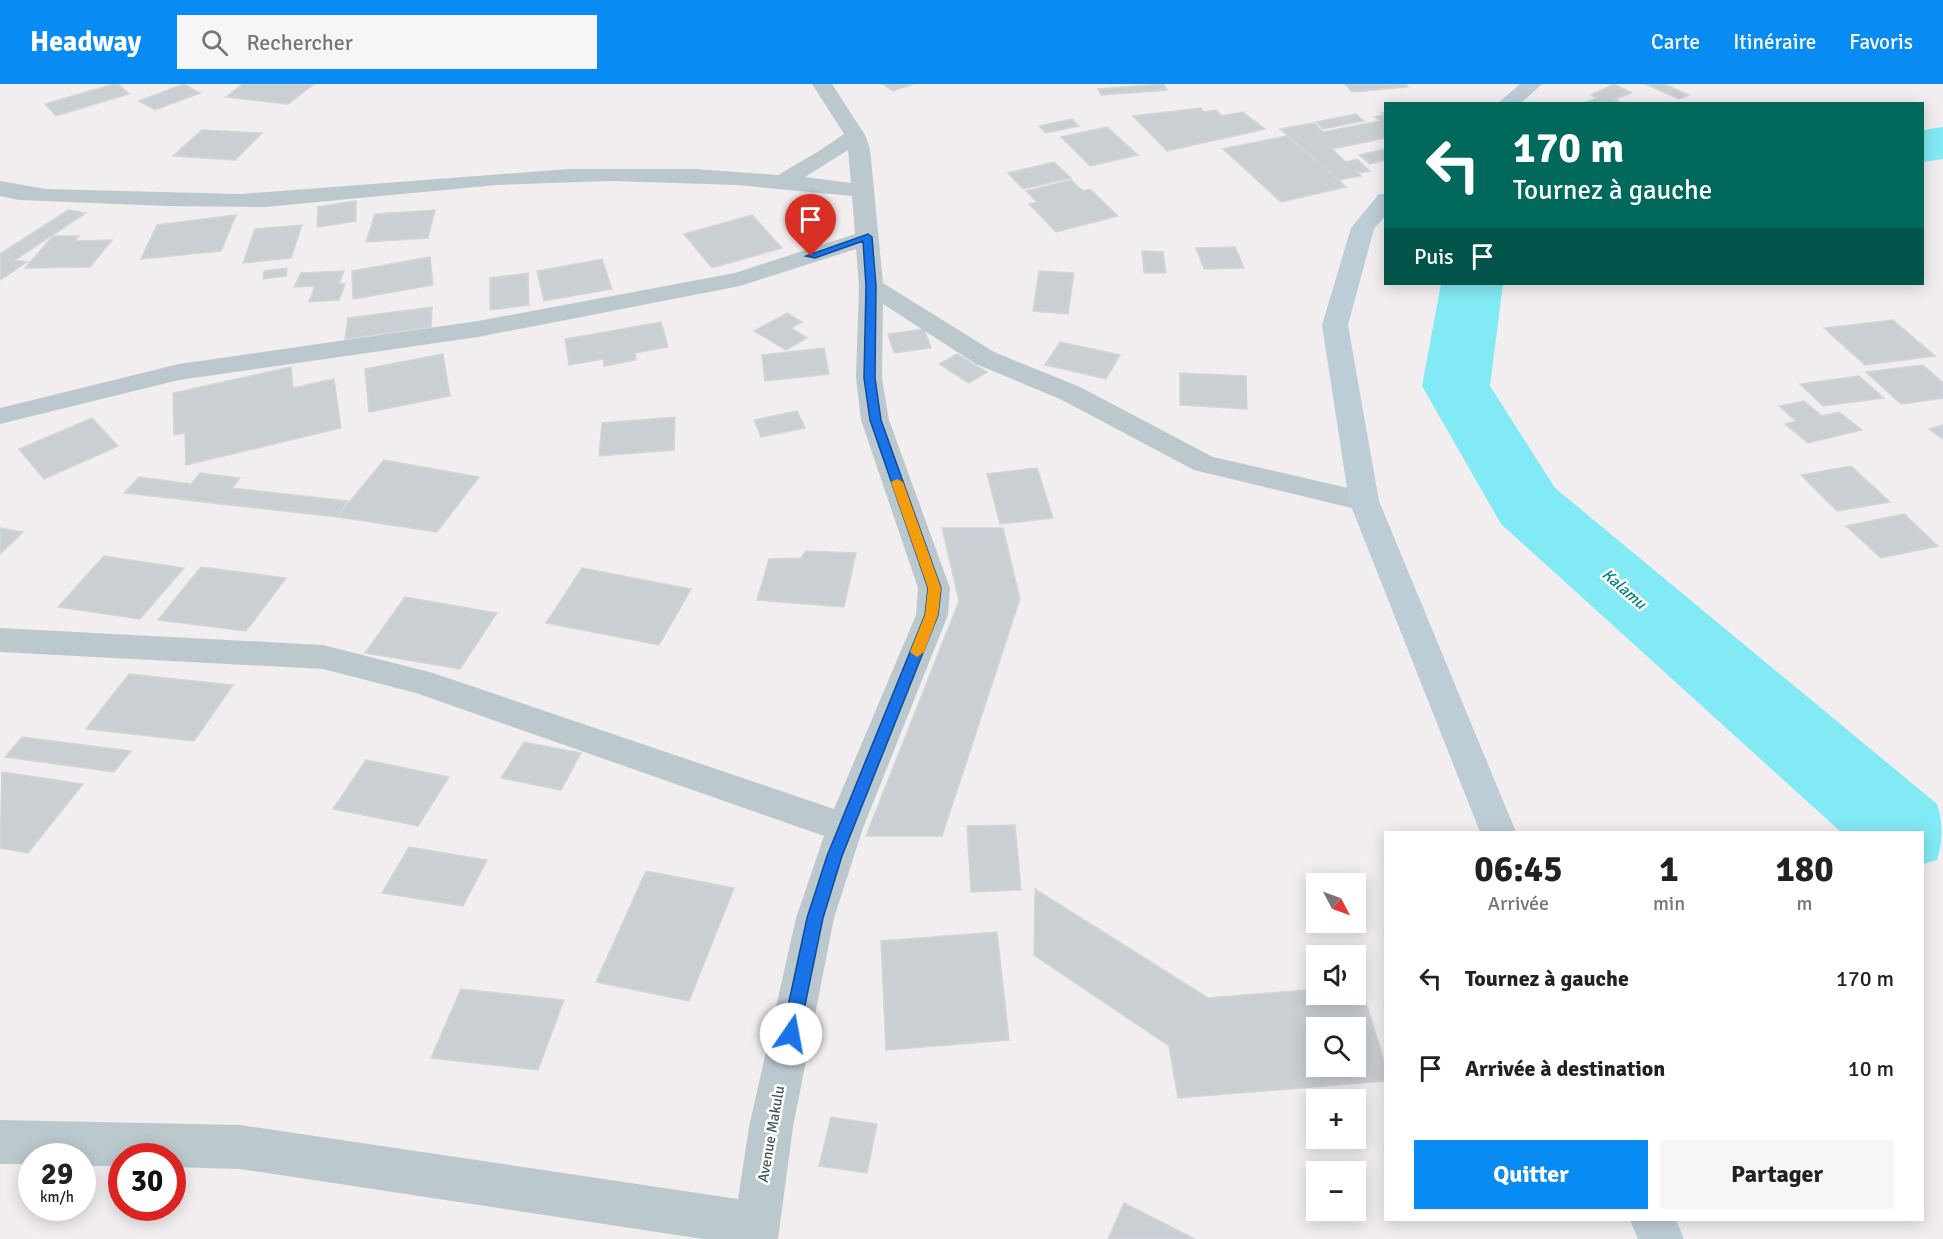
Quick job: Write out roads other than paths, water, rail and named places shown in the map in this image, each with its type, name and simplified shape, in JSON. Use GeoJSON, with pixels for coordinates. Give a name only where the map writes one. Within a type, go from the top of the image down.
{"type":"FeatureCollection","features":[{"type":"Feature","properties":{"kind":"main road"},"geometry":{"type":"LineString","coordinates":[[1510,102],[1532,84]]}},
{"type":"Feature","properties":{"kind":"main road"},"geometry":{"type":"LineString","coordinates":[[1384,202],[1363,228],[1335,325],[1364,501],[1498,831]]}},
{"type":"Feature","properties":{"kind":"main road"},"geometry":{"type":"LineString","coordinates":[[1653,1221],[1661,1239]]}},
{"type":"Feature","properties":{"kind":"street"},"geometry":{"type":"LineString","coordinates":[[784,180],[821,159],[855,135],[822,84]]}},
{"type":"Feature","properties":{"kind":"street","name":"Avenue Makulu"},"geometry":{"type":"LineString","coordinates":[[755,1231],[771,1127],[815,918],[845,828],[932,615],[934,588],[875,420],[869,378],[871,286],[868,237],[861,191],[859,149],[855,135]]}},
{"type":"Feature","properties":{"kind":"street"},"geometry":{"type":"LineString","coordinates":[[0,188],[14,192],[83,196],[229,200],[289,199],[530,177],[687,176],[784,180],[861,191]]}},
{"type":"Feature","properties":{"kind":"street"},"geometry":{"type":"LineString","coordinates":[[0,416],[179,372],[478,329],[740,279],[868,237]]}},
{"type":"Feature","properties":{"kind":"street"},"geometry":{"type":"LineString","coordinates":[[871,286],[985,358],[1070,393],[1204,464],[1364,501]]}},
{"type":"Feature","properties":{"kind":"street"},"geometry":{"type":"LineString","coordinates":[[0,640],[323,657],[421,682],[845,828]]}},
{"type":"Feature","properties":{"kind":"street"},"geometry":{"type":"LineString","coordinates":[[0,1142],[240,1148],[755,1231]]}},
{"type":"Feature","properties":{"kind":"waterway","name":"Kalamu"},"geometry":{"type":"LineString","coordinates":[[1924,146],[1943,143]]}},
{"type":"Feature","properties":{"kind":"waterway","name":"Kalamu"},"geometry":{"type":"LineString","coordinates":[[1472,285],[1456,386],[1528,506],[1903,831]]}}]}
